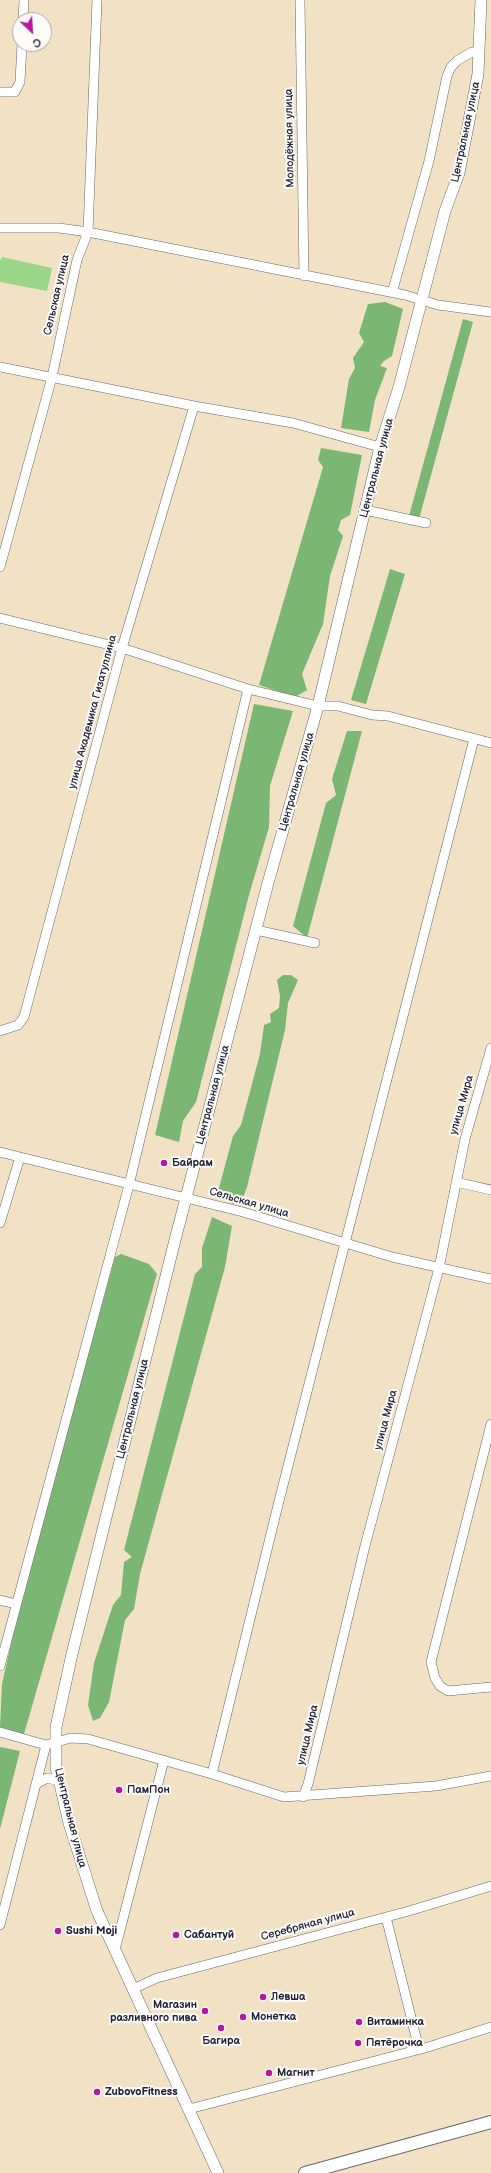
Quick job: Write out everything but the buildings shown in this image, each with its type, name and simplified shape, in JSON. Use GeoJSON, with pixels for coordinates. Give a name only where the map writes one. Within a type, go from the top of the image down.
{"type":"FeatureCollection","features":[{"type":"Feature","properties":{"kind":"main road"},"geometry":{"type":"LineString","coordinates":[[305,2173],[491,2122]]}},
{"type":"Feature","properties":{"kind":"street"},"geometry":{"type":"LineString","coordinates":[[23,12],[24,0]]}},
{"type":"Feature","properties":{"kind":"street","name":"Сельская улица"},"geometry":{"type":"LineString","coordinates":[[0,567],[52,376],[77,260],[88,232],[97,0]]}},
{"type":"Feature","properties":{"kind":"street","name":"Молодёжная улица"},"geometry":{"type":"LineString","coordinates":[[300,0],[304,276]]}},
{"type":"Feature","properties":{"kind":"street","name":"Центральная улица"},"geometry":{"type":"LineString","coordinates":[[218,2173],[97,1910],[69,1823],[50,1744],[56,1727],[72,1654],[186,1200],[256,930],[318,706],[380,447],[399,387],[445,211],[459,173],[475,98],[481,0]]}},
{"type":"Feature","properties":{"kind":"street"},"geometry":{"type":"LineString","coordinates":[[0,92],[15,92],[20,82],[22,52]]}},
{"type":"Feature","properties":{"kind":"street"},"geometry":{"type":"LineString","coordinates":[[392,293],[429,161],[447,76],[451,67],[458,60],[472,52],[479,52]]}},
{"type":"Feature","properties":{"kind":"street"},"geometry":{"type":"LineString","coordinates":[[0,228],[59,228],[88,232],[392,293],[438,305],[491,312]]}},
{"type":"Feature","properties":{"kind":"street"},"geometry":{"type":"LineString","coordinates":[[0,367],[52,376],[194,406],[293,424],[380,447]]}},
{"type":"Feature","properties":{"kind":"street","name":"улица Академика Гизатуллина"},"geometry":{"type":"LineString","coordinates":[[0,1031],[18,1025],[24,1017],[122,648],[194,406]]}},
{"type":"Feature","properties":{"kind":"street"},"geometry":{"type":"LineString","coordinates":[[365,510],[426,523]]}},
{"type":"Feature","properties":{"kind":"street"},"geometry":{"type":"LineString","coordinates":[[0,618],[122,648],[248,689],[318,706],[338,706],[372,715],[388,716],[491,743]]}},
{"type":"Feature","properties":{"kind":"street"},"geometry":{"type":"LineString","coordinates":[[0,1666],[129,1185],[248,689]]}},
{"type":"Feature","properties":{"kind":"street"},"geometry":{"type":"LineString","coordinates":[[212,1774],[278,1505],[474,739]]}},
{"type":"Feature","properties":{"kind":"street"},"geometry":{"type":"LineString","coordinates":[[256,930],[314,943]]}},
{"type":"Feature","properties":{"kind":"street","name":"улица Мира"},"geometry":{"type":"LineString","coordinates":[[302,1797],[308,1784],[365,1546],[439,1268],[465,1139],[491,1048]]}},
{"type":"Feature","properties":{"kind":"street","name":"Сельская улица"},"geometry":{"type":"LineString","coordinates":[[0,1152],[186,1200],[243,1212],[346,1244],[439,1268],[491,1279]]}},
{"type":"Feature","properties":{"kind":"street"},"geometry":{"type":"LineString","coordinates":[[0,1223],[20,1157]]}},
{"type":"Feature","properties":{"kind":"street"},"geometry":{"type":"LineString","coordinates":[[456,1182],[491,1190]]}},
{"type":"Feature","properties":{"kind":"street"},"geometry":{"type":"LineString","coordinates":[[491,1424],[431,1662],[435,1678],[440,1686],[448,1691],[491,1687]]}},
{"type":"Feature","properties":{"kind":"street"},"geometry":{"type":"LineString","coordinates":[[0,1600],[16,1604]]}},
{"type":"Feature","properties":{"kind":"street"},"geometry":{"type":"LineString","coordinates":[[0,1732],[50,1744],[71,1738],[88,1739],[212,1774],[284,1797],[302,1797],[436,1786],[491,1776]]}},
{"type":"Feature","properties":{"kind":"street"},"geometry":{"type":"LineString","coordinates":[[0,1925],[36,1784],[50,1744]]}},
{"type":"Feature","properties":{"kind":"street"},"geometry":{"type":"LineString","coordinates":[[115,1950],[164,1760]]}},
{"type":"Feature","properties":{"kind":"street"},"geometry":{"type":"LineString","coordinates":[[36,1784],[47,1778],[60,1781]]}},
{"type":"Feature","properties":{"kind":"street","name":"Серебряная улица"},"geometry":{"type":"LineString","coordinates":[[133,1989],[172,1974],[386,1917],[491,1886]]}},
{"type":"Feature","properties":{"kind":"street"},"geometry":{"type":"LineString","coordinates":[[386,1917],[419,2050]]}},
{"type":"Feature","properties":{"kind":"street"},"geometry":{"type":"LineString","coordinates":[[189,2109],[419,2050],[491,2027]]}},
{"type":"Feature","properties":{"kind":"green space"},"geometry":{"type":"Polygon","coordinates":[[[2,257],[52,268],[47,291],[0,282],[0,261],[2,257]]]}},
{"type":"Feature","properties":{"kind":"green space"},"geometry":{"type":"Polygon","coordinates":[[[385,302],[403,309],[392,356],[384,361],[380,366],[387,368],[375,400],[369,432],[341,428],[349,379],[355,368],[353,358],[364,342],[359,333],[368,304],[385,302]]]}},
{"type":"Feature","properties":{"kind":"green space"},"geometry":{"type":"Polygon","coordinates":[[[463,319],[473,322],[419,519],[409,516],[463,319]]]}},
{"type":"Feature","properties":{"kind":"green space"},"geometry":{"type":"Polygon","coordinates":[[[321,448],[362,455],[350,515],[341,520],[338,530],[343,536],[330,576],[323,624],[302,674],[307,690],[295,697],[259,685],[323,467],[318,460],[321,448]]]}},
{"type":"Feature","properties":{"kind":"green space"},"geometry":{"type":"Polygon","coordinates":[[[390,569],[405,574],[366,704],[351,700],[390,569]]]}},
{"type":"Feature","properties":{"kind":"green space"},"geometry":{"type":"Polygon","coordinates":[[[254,704],[293,711],[270,786],[269,827],[249,895],[196,1102],[183,1121],[179,1142],[155,1135],[254,704]]]}},
{"type":"Feature","properties":{"kind":"green space"},"geometry":{"type":"Polygon","coordinates":[[[347,731],[362,731],[307,938],[293,926],[326,803],[336,795],[332,779],[347,731]]]}},
{"type":"Feature","properties":{"kind":"green space"},"geometry":{"type":"Polygon","coordinates":[[[283,975],[291,975],[298,980],[288,1003],[285,1030],[247,1187],[242,1200],[233,1204],[219,1197],[219,1188],[233,1136],[241,1125],[260,1054],[264,1025],[271,1022],[270,1014],[279,1008],[280,996],[277,980],[283,975]]]}},
{"type":"Feature","properties":{"kind":"green space"},"geometry":{"type":"Polygon","coordinates":[[[212,1217],[232,1226],[225,1267],[140,1574],[134,1609],[125,1620],[109,1702],[100,1718],[93,1721],[88,1705],[94,1663],[113,1605],[121,1595],[124,1562],[132,1557],[124,1550],[195,1274],[202,1267],[202,1248],[212,1217]]]}},
{"type":"Feature","properties":{"kind":"green space"},"geometry":{"type":"Polygon","coordinates":[[[121,1254],[149,1264],[157,1274],[24,1734],[0,1727],[2,1684],[21,1599],[115,1257],[121,1254]]]}},
{"type":"Feature","properties":{"kind":"green space"},"geometry":{"type":"Polygon","coordinates":[[[0,1747],[20,1751],[0,1829],[0,1747]]]}},
{"type":"Feature","properties":{"kind":"place","name":"Байрам"},"geometry":{"type":"Point","coordinates":[164,1163]}},
{"type":"Feature","properties":{"kind":"place","name":"ПамПон"},"geometry":{"type":"Point","coordinates":[119,1790]}},
{"type":"Feature","properties":{"kind":"place","name":"Sushi Moji"},"geometry":{"type":"Point","coordinates":[58,1931]}},
{"type":"Feature","properties":{"kind":"place","name":"Сабантуй"},"geometry":{"type":"Point","coordinates":[176,1935]}},
{"type":"Feature","properties":{"kind":"place","name":"Левша"},"geometry":{"type":"Point","coordinates":[263,1997]}},
{"type":"Feature","properties":{"kind":"place","name":"Магазин разливного пива"},"geometry":{"type":"Point","coordinates":[205,2011]}},
{"type":"Feature","properties":{"kind":"place","name":"Монетка"},"geometry":{"type":"Point","coordinates":[243,2017]}},
{"type":"Feature","properties":{"kind":"place","name":"Витаминка"},"geometry":{"type":"Point","coordinates":[359,2022]}},
{"type":"Feature","properties":{"kind":"place","name":"Багира"},"geometry":{"type":"Point","coordinates":[221,2028]}},
{"type":"Feature","properties":{"kind":"place","name":"Пятёрочка"},"geometry":{"type":"Point","coordinates":[358,2043]}},
{"type":"Feature","properties":{"kind":"place","name":"Магнит"},"geometry":{"type":"Point","coordinates":[269,2073]}},
{"type":"Feature","properties":{"kind":"place","name":"ZubovoFitness"},"geometry":{"type":"Point","coordinates":[97,2092]}}]}
